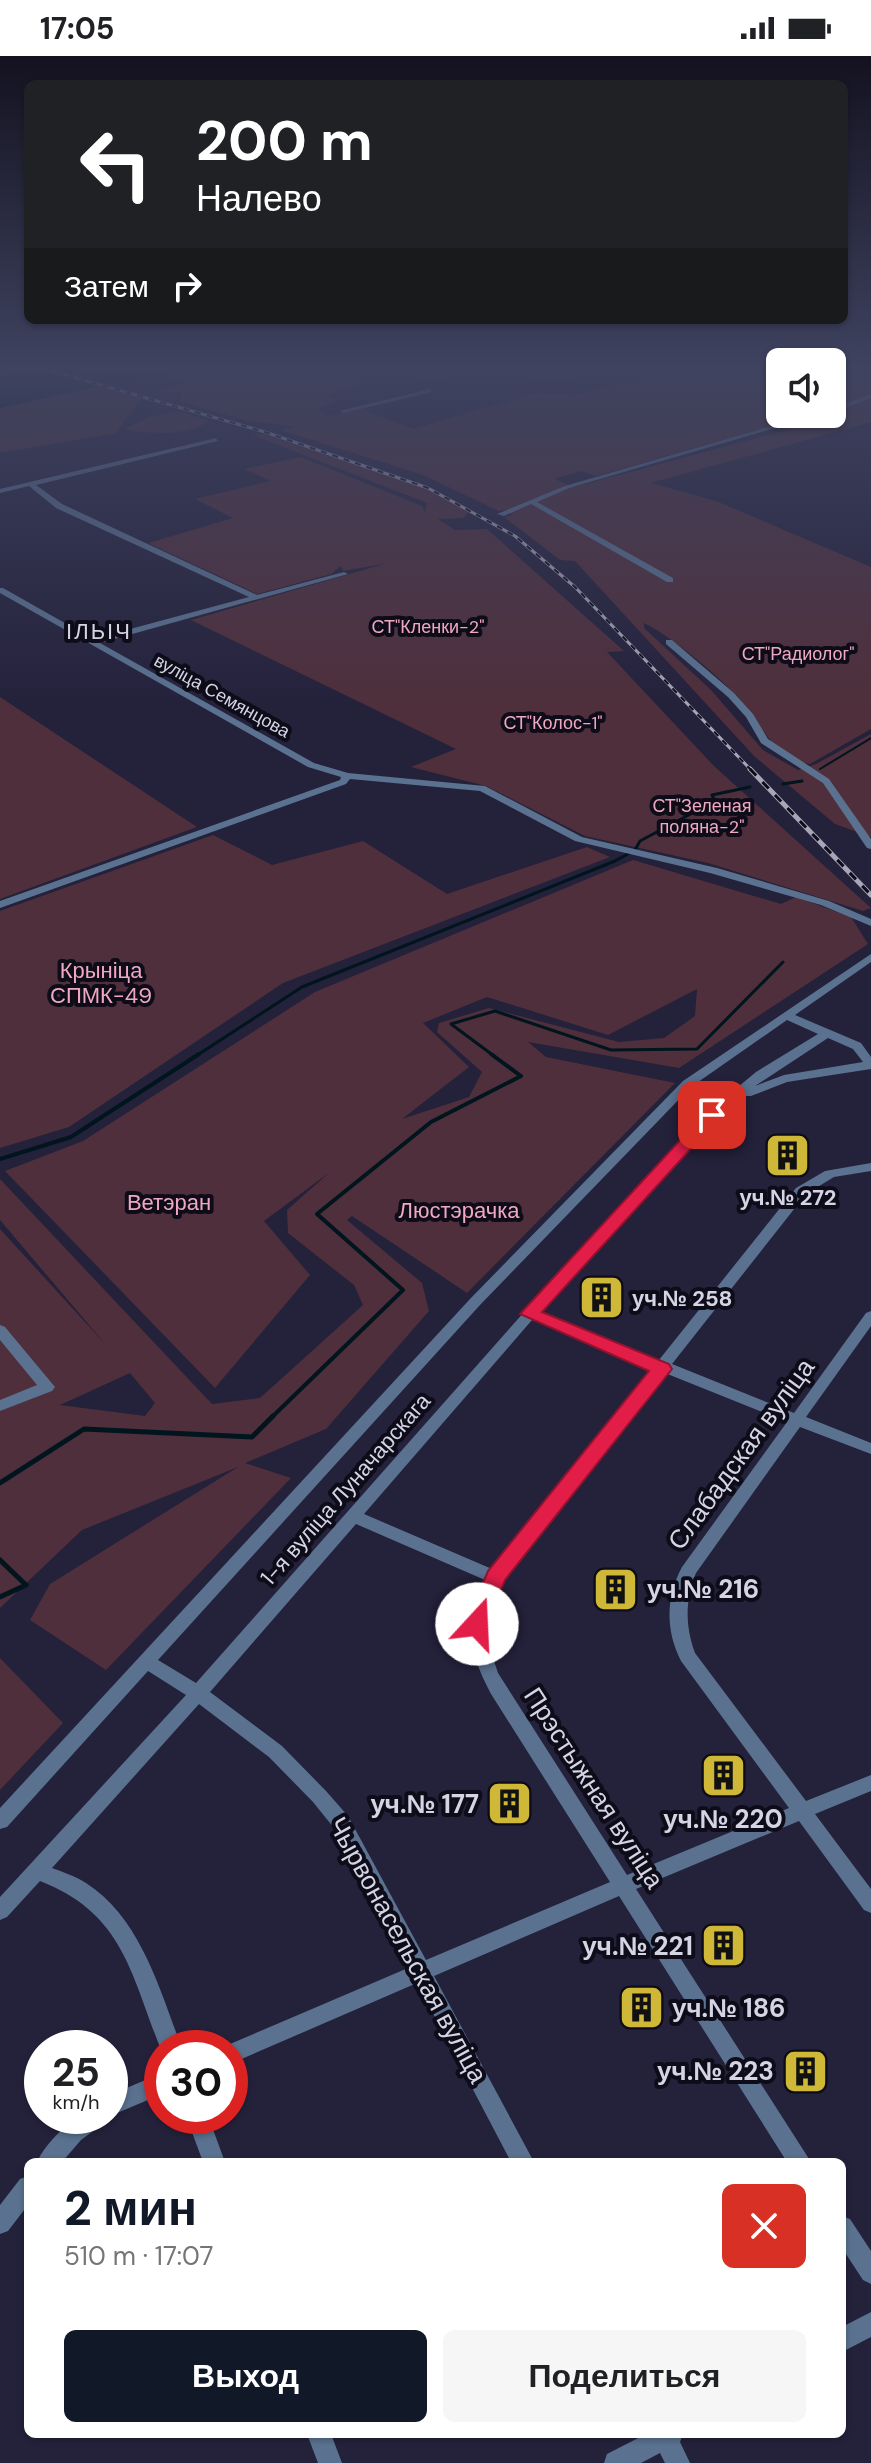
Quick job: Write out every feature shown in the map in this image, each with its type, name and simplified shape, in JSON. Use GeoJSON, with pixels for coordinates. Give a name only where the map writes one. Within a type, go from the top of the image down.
{"type":"FeatureCollection","features":[{"type":"Feature","properties":{"kind":"street"},"geometry":{"type":"LineString","coordinates":[[0,491],[42,481]]}},
{"type":"Feature","properties":{"kind":"street"},"geometry":{"type":"LineString","coordinates":[[501,514],[587,481]]}},
{"type":"Feature","properties":{"kind":"street"},"geometry":{"type":"LineString","coordinates":[[31,484],[59,506],[257,598]]}},
{"type":"Feature","properties":{"kind":"street"},"geometry":{"type":"LineString","coordinates":[[534,503],[670,580]]}},
{"type":"Feature","properties":{"kind":"street"},"geometry":{"type":"LineString","coordinates":[[92,642],[344,574]]}},
{"type":"Feature","properties":{"kind":"street","name":"вуліца Семянцова"},"geometry":{"type":"LineString","coordinates":[[0,590],[311,765],[347,776],[414,779],[482,788],[569,835],[713,870],[795,894],[871,923]]}},
{"type":"Feature","properties":{"kind":"street"},"geometry":{"type":"LineString","coordinates":[[669,642],[731,695],[750,716],[764,741],[826,781],[871,846]]}},
{"type":"Feature","properties":{"kind":"street","name":"вуліца Семянцова"},"geometry":{"type":"LineString","coordinates":[[0,905],[343,782],[347,776]]}},
{"type":"Feature","properties":{"kind":"street"},"geometry":{"type":"LineString","coordinates":[[0,1821],[475,1302],[687,1084],[871,957]]}},
{"type":"Feature","properties":{"kind":"street"},"geometry":{"type":"LineString","coordinates":[[729,1101],[784,1079],[871,1065],[857,1046],[787,1016]]}},
{"type":"Feature","properties":{"kind":"street","name":"1-я вуліца Луначарскага"},"geometry":{"type":"LineString","coordinates":[[0,1911],[199,1692],[530,1314],[712,1115],[760,1075],[827,1033]]}},
{"type":"Feature","properties":{"kind":"street","name":"Прэстыжная вуліца"},"geometry":{"type":"LineString","coordinates":[[797,2158],[482,1662],[477,1624],[495,1577],[801,1191],[830,1174],[871,1167]]}},
{"type":"Feature","properties":{"kind":"street"},"geometry":{"type":"LineString","coordinates":[[530,1314],[662,1369],[871,1449]]}},
{"type":"Feature","properties":{"kind":"street","name":"Слабадская вуліца"},"geometry":{"type":"LineString","coordinates":[[871,1316],[688,1571],[679,1591],[676,1613],[687,1656],[871,1904]]}},
{"type":"Feature","properties":{"kind":"street"},"geometry":{"type":"LineString","coordinates":[[0,1330],[47,1387],[0,1406]]}},
{"type":"Feature","properties":{"kind":"street"},"geometry":{"type":"LineString","coordinates":[[354,1516],[495,1577]]}},
{"type":"Feature","properties":{"kind":"street","name":"Чырвонасельская вуліца"},"geometry":{"type":"LineString","coordinates":[[146,1662],[199,1692],[304,1775],[332,1810],[423,1972],[521,2158]]}},
{"type":"Feature","properties":{"kind":"street"},"geometry":{"type":"LineString","coordinates":[[248,2046],[623,1885],[871,1783]]}},
{"type":"Feature","properties":{"kind":"street"},"geometry":{"type":"LineString","coordinates":[[36,1870],[81,1890],[120,1927],[135,1954],[164,2030]]}},
{"type":"Feature","properties":{"kind":"street"},"geometry":{"type":"LineString","coordinates":[[51,2158],[72,2134]]}},
{"type":"Feature","properties":{"kind":"street"},"geometry":{"type":"LineString","coordinates":[[204,2134],[213,2158]]}},
{"type":"Feature","properties":{"kind":"street"},"geometry":{"type":"LineString","coordinates":[[0,2223],[24,2192]]}},
{"type":"Feature","properties":{"kind":"street"},"geometry":{"type":"LineString","coordinates":[[846,2233],[871,2272]]}},
{"type":"Feature","properties":{"kind":"street"},"geometry":{"type":"LineString","coordinates":[[846,2338],[871,2324]]}},
{"type":"Feature","properties":{"kind":"street"},"geometry":{"type":"LineString","coordinates":[[321,2438],[330,2463]]}},
{"type":"Feature","properties":{"kind":"street"},"geometry":{"type":"LineString","coordinates":[[616,2463],[661,2438]]}},
{"type":"Feature","properties":{"kind":"street"},"geometry":{"type":"LineString","coordinates":[[667,2438],[678,2463]]}},
{"type":"Feature","properties":{"kind":"green space"},"geometry":{"type":"Polygon","coordinates":[[[270,481],[361,481],[422,506],[425,512],[427,503],[372,481],[406,481],[470,511],[464,518],[438,519],[455,530],[487,529],[624,651],[607,652],[714,766],[871,908],[863,911],[708,863],[585,836],[486,786],[411,767],[456,749],[191,620],[384,564],[343,571],[341,566],[331,574],[257,594],[148,543],[233,518],[195,499],[270,481]]]}},
{"type":"Feature","properties":{"kind":"green space","name":"СТ\"Радиолог\""},"geometry":{"type":"Polygon","coordinates":[[[436,481],[560,481],[574,487],[595,481],[657,481],[651,483],[719,502],[871,567],[871,729],[810,764],[797,761],[777,747],[738,697],[706,667],[644,623],[644,628],[711,690],[763,750],[798,770],[816,764],[871,734],[871,837],[835,824],[754,756],[575,561],[560,560],[504,517],[512,515],[508,510],[499,511],[436,481]]]}},
{"type":"Feature","properties":{"kind":"green space"},"geometry":{"type":"Polygon","coordinates":[[[0,697],[197,827],[0,899],[0,697]]]}},
{"type":"Feature","properties":{"kind":"green space","name":"Крыніца СПМК-49"},"geometry":{"type":"Polygon","coordinates":[[[213,835],[272,865],[363,841],[447,894],[587,847],[610,857],[283,983],[69,1127],[0,1148],[0,911],[213,835]]]}},
{"type":"Feature","properties":{"kind":"green space"},"geometry":{"type":"Polygon","coordinates":[[[633,860],[781,904],[796,897],[851,917],[868,944],[679,1068],[528,1042],[546,1057],[675,1083],[467,1293],[352,1216],[347,1220],[422,1283],[429,1311],[326,1429],[245,1463],[291,1478],[106,1670],[30,1620],[50,1584],[238,1467],[82,1530],[0,1608],[0,1229],[106,1345],[0,1220],[0,1179],[212,1404],[260,1398],[363,1305],[354,1285],[288,1233],[287,1210],[330,1172],[264,1221],[310,1275],[215,1388],[5,1171],[83,1141],[315,992],[633,860]],[[697,989],[608,1035],[487,997],[423,1023],[469,1067],[402,1119],[469,1097],[482,1072],[437,1032],[439,1023],[489,1008],[619,1042],[664,1038],[695,1016],[697,989]],[[130,1373],[60,1405],[145,1416],[155,1403],[130,1373]]]}},
{"type":"Feature","properties":{"kind":"green space"},"geometry":{"type":"Polygon","coordinates":[[[0,1658],[63,1723],[0,1790],[0,1658]]]}},
{"type":"Feature","properties":{"kind":"waterway"},"geometry":{"type":"LineString","coordinates":[[820,769],[871,738]]}},
{"type":"Feature","properties":{"kind":"waterway"},"geometry":{"type":"LineString","coordinates":[[783,784],[802,781]]}},
{"type":"Feature","properties":{"kind":"waterway"},"geometry":{"type":"LineString","coordinates":[[196,1056],[302,987],[615,861],[635,850],[640,841],[715,801],[712,795],[750,787]]}},
{"type":"Feature","properties":{"kind":"waterway"},"geometry":{"type":"LineString","coordinates":[[494,1056],[451,1024],[495,1011],[611,1050],[697,1049],[783,962]]}},
{"type":"Feature","properties":{"kind":"waterway"},"geometry":{"type":"LineString","coordinates":[[0,1159],[71,1137],[199,1054]]}},
{"type":"Feature","properties":{"kind":"waterway"},"geometry":{"type":"LineString","coordinates":[[271,1418],[403,1290],[317,1214],[431,1122],[521,1076],[491,1054]]}},
{"type":"Feature","properties":{"kind":"waterway"},"geometry":{"type":"LineString","coordinates":[[0,1483],[84,1429],[252,1437],[271,1418]]}},
{"type":"Feature","properties":{"kind":"waterway"},"geometry":{"type":"LineString","coordinates":[[0,1560],[26,1585],[0,1597]]}},
{"type":"Feature","properties":{"kind":"railway"},"geometry":{"type":"LineString","coordinates":[[409,481],[428,488],[515,536],[575,587],[752,771]]}},
{"type":"Feature","properties":{"kind":"railway"},"geometry":{"type":"LineString","coordinates":[[750,769],[871,895]]}},
{"type":"Feature","properties":{"kind":"place","name":"уч.№ 272"},"geometry":{"type":"Point","coordinates":[788,1156]}},
{"type":"Feature","properties":{"kind":"place","name":"уч.№ 258"},"geometry":{"type":"Point","coordinates":[601,1298]}},
{"type":"Feature","properties":{"kind":"place","name":"уч.№ 216"},"geometry":{"type":"Point","coordinates":[616,1589]}},
{"type":"Feature","properties":{"kind":"place","name":"уч.№ 220"},"geometry":{"type":"Point","coordinates":[723,1776]}},
{"type":"Feature","properties":{"kind":"place","name":"уч.№ 177"},"geometry":{"type":"Point","coordinates":[510,1804]}},
{"type":"Feature","properties":{"kind":"place","name":"уч.№ 221"},"geometry":{"type":"Point","coordinates":[724,1946]}},
{"type":"Feature","properties":{"kind":"place","name":"уч.№ 186"},"geometry":{"type":"Point","coordinates":[641,2008]}},
{"type":"Feature","properties":{"kind":"place","name":"уч.№ 223"},"geometry":{"type":"Point","coordinates":[805,2071]}},
{"type":"Feature","properties":{"kind":"district","name":"ІЛЬІЧ"},"geometry":{"type":"Point","coordinates":[99,631]}},
{"type":"Feature","properties":{"kind":"route"},"geometry":{"type":"LineString","coordinates":[[477,1624],[495,1577],[662,1369],[530,1314],[712,1115]]}},
{"type":"Feature","properties":{"kind":"park label","name":"СТ\"Кленки-2\""},"geometry":{"type":"Point","coordinates":[428,627]}},
{"type":"Feature","properties":{"kind":"park label","name":"СТ\"Колос-1\""},"geometry":{"type":"Point","coordinates":[553,723]}},
{"type":"Feature","properties":{"kind":"park label","name":"СТ\"Зеленая поляна-2\""},"geometry":{"type":"Point","coordinates":[702,816]}},
{"type":"Feature","properties":{"kind":"park label","name":"Ветэран"},"geometry":{"type":"Point","coordinates":[169,1202]}},
{"type":"Feature","properties":{"kind":"park label","name":"Люстэрачка"},"geometry":{"type":"Point","coordinates":[459,1210]}}]}
